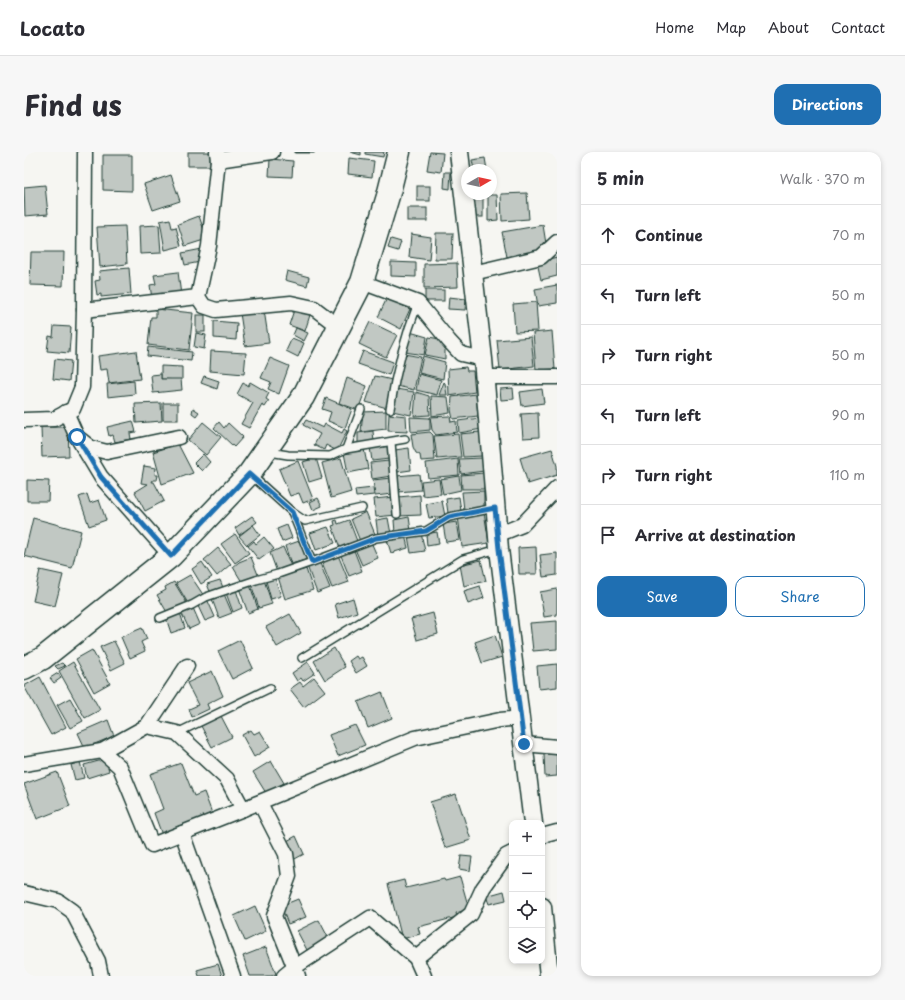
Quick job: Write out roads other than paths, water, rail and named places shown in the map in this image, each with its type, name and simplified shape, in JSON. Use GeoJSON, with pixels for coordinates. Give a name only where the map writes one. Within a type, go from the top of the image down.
{"type":"FeatureCollection","features":[{"type":"Feature","properties":{"kind":"main road"},"geometry":{"type":"LineString","coordinates":[[24,668],[43,658],[171,556],[249,474],[303,397],[362,282],[388,196],[399,152]]}},
{"type":"Feature","properties":{"kind":"street"},"geometry":{"type":"LineString","coordinates":[[24,420],[54,419],[73,409],[82,387],[85,152]]}},
{"type":"Feature","properties":{"kind":"street"},"geometry":{"type":"LineString","coordinates":[[272,152],[217,156],[209,246],[198,298],[204,306],[216,310],[291,303],[314,308],[339,327]]}},
{"type":"Feature","properties":{"kind":"street"},"geometry":{"type":"LineString","coordinates":[[459,152],[483,358],[498,542],[533,820]]}},
{"type":"Feature","properties":{"kind":"street"},"geometry":{"type":"LineString","coordinates":[[473,273],[541,257],[557,242]]}},
{"type":"Feature","properties":{"kind":"street"},"geometry":{"type":"LineString","coordinates":[[362,282],[418,303],[461,354],[483,358]]}},
{"type":"Feature","properties":{"kind":"street"},"geometry":{"type":"LineString","coordinates":[[84,310],[198,298]]}},
{"type":"Feature","properties":{"kind":"street"},"geometry":{"type":"LineString","coordinates":[[484,377],[557,377]]}},
{"type":"Feature","properties":{"kind":"street"},"geometry":{"type":"LineString","coordinates":[[66,412],[77,437],[101,477],[171,556]]}},
{"type":"Feature","properties":{"kind":"street"},"geometry":{"type":"LineString","coordinates":[[77,437],[91,448],[107,452],[180,437]]}},
{"type":"Feature","properties":{"kind":"street"},"geometry":{"type":"LineString","coordinates":[[498,542],[522,525],[557,488]]}},
{"type":"Feature","properties":{"kind":"street"},"geometry":{"type":"LineString","coordinates":[[24,764],[102,751],[147,726],[187,666]]}},
{"type":"Feature","properties":{"kind":"street"},"geometry":{"type":"LineString","coordinates":[[102,751],[120,767],[152,845],[415,738],[500,720],[521,718]]}},
{"type":"Feature","properties":{"kind":"street"},"geometry":{"type":"LineString","coordinates":[[147,726],[177,733],[227,779],[243,809]]}},
{"type":"Feature","properties":{"kind":"street"},"geometry":{"type":"LineString","coordinates":[[524,744],[557,746]]}},
{"type":"Feature","properties":{"kind":"street"},"geometry":{"type":"LineString","coordinates":[[260,802],[286,854],[289,876],[274,916],[297,972]]}},
{"type":"Feature","properties":{"kind":"street"},"geometry":{"type":"LineString","coordinates":[[182,833],[233,976]]}},
{"type":"Feature","properties":{"kind":"street"},"geometry":{"type":"LineString","coordinates":[[416,958],[471,914],[483,888],[506,856],[509,854]]}},
{"type":"Feature","properties":{"kind":"street"},"geometry":{"type":"LineString","coordinates":[[24,893],[58,901],[72,911],[98,961],[101,976]]}},
{"type":"Feature","properties":{"kind":"street"},"geometry":{"type":"LineString","coordinates":[[284,976],[297,972],[370,918],[416,958],[424,976]]}},
{"type":"Feature","properties":{"kind":"street"},"geometry":{"type":"LineString","coordinates":[[544,928],[549,976]]}},
{"type":"Feature","properties":{"kind":"lane"},"geometry":{"type":"LineString","coordinates":[[390,409],[396,373],[407,330],[418,303]]}},
{"type":"Feature","properties":{"kind":"lane"},"geometry":{"type":"LineString","coordinates":[[346,449],[362,409]]}},
{"type":"Feature","properties":{"kind":"lane"},"geometry":{"type":"LineString","coordinates":[[265,451],[288,455],[330,456],[346,449],[405,439]]}},
{"type":"Feature","properties":{"kind":"lane"},"geometry":{"type":"LineString","coordinates":[[391,442],[397,514]]}},
{"type":"Feature","properties":{"kind":"lane"},"geometry":{"type":"LineString","coordinates":[[249,474],[305,522],[362,508]]}},
{"type":"Feature","properties":{"kind":"lane"},"geometry":{"type":"LineString","coordinates":[[160,618],[192,605],[206,597],[278,574],[376,538],[426,531],[449,517],[495,508]]}},
{"type":"Feature","properties":{"kind":"lane"},"geometry":{"type":"LineString","coordinates":[[292,512],[312,562]]}},
{"type":"Feature","properties":{"kind":"lane"},"geometry":{"type":"LineString","coordinates":[[302,658],[463,560],[498,542]]}},
{"type":"Feature","properties":{"kind":"lane"},"geometry":{"type":"LineString","coordinates":[[177,733],[270,688]]}}]}
